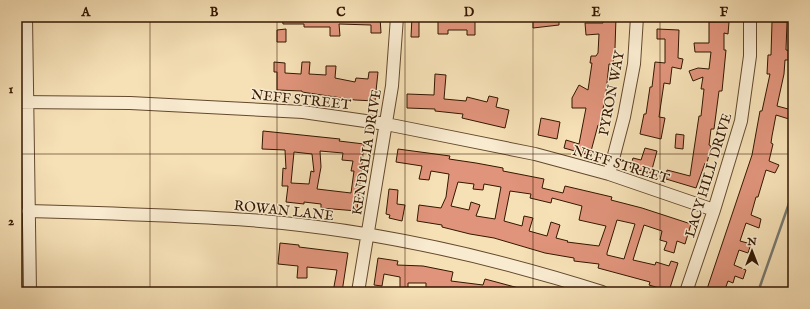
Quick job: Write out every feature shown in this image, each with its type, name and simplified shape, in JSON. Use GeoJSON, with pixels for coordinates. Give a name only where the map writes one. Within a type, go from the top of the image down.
{"type":"FeatureCollection","features":[{"type":"Feature","properties":{"kind":"street"},"geometry":{"type":"LineString","coordinates":[[26,17],[22,101],[28,211],[30,292]]}},
{"type":"Feature","properties":{"kind":"street","name":"KENDALIA DRIVE"},"geometry":{"type":"LineString","coordinates":[[358,292],[386,124],[395,58],[397,17]]}},
{"type":"Feature","properties":{"kind":"street","name":"PYRON WAY"},"geometry":{"type":"LineString","coordinates":[[609,174],[624,117],[634,64],[637,17]]}},
{"type":"Feature","properties":{"kind":"street","name":"LACY HILL DRIVE"},"geometry":{"type":"LineString","coordinates":[[686,292],[714,210],[741,121],[750,56],[750,17]]}},
{"type":"Feature","properties":{"kind":"street","name":"NEFF STREET"},"geometry":{"type":"LineString","coordinates":[[22,101],[130,103],[303,112],[386,124],[535,154],[609,174],[714,210]]}},
{"type":"Feature","properties":{"kind":"street","name":"ROWAN LANE"},"geometry":{"type":"LineString","coordinates":[[28,211],[250,220],[368,234],[470,255],[546,274],[602,292]]}},
{"type":"Feature","properties":{"kind":"building"},"geometry":{"type":"Polygon","coordinates":[[[282,17],[380,17],[381,33],[371,33],[371,25],[339,24],[340,36],[330,36],[330,27],[304,27],[304,24],[283,24],[282,17]]]}},
{"type":"Feature","properties":{"kind":"building"},"geometry":{"type":"Polygon","coordinates":[[[412,17],[419,17],[419,37],[411,37],[412,17]]]}},
{"type":"Feature","properties":{"kind":"building"},"geometry":{"type":"Polygon","coordinates":[[[438,17],[475,17],[475,35],[467,35],[467,30],[448,30],[448,34],[438,34],[438,17]]]}},
{"type":"Feature","properties":{"kind":"building"},"geometry":{"type":"Polygon","coordinates":[[[533,17],[559,17],[559,25],[533,28],[533,17]]]}},
{"type":"Feature","properties":{"kind":"building"},"geometry":{"type":"Polygon","coordinates":[[[603,17],[616,17],[615,48],[613,64],[609,64],[606,92],[608,92],[607,99],[605,98],[600,125],[598,125],[590,155],[564,148],[566,140],[579,144],[586,108],[572,108],[572,98],[579,85],[588,90],[592,63],[590,63],[591,56],[596,56],[598,53],[599,34],[586,35],[585,23],[603,23],[603,17]]]}},
{"type":"Feature","properties":{"kind":"building"},"geometry":{"type":"Polygon","coordinates":[[[709,22],[729,22],[728,34],[724,33],[724,50],[726,50],[722,91],[719,91],[714,129],[711,129],[709,145],[711,146],[707,163],[705,163],[696,188],[666,179],[667,170],[690,176],[699,116],[701,116],[704,89],[701,89],[703,77],[693,81],[689,71],[698,68],[709,69],[711,52],[695,52],[694,43],[709,43],[709,22]]]}},
{"type":"Feature","properties":{"kind":"building"},"geometry":{"type":"Polygon","coordinates":[[[772,22],[787,22],[786,50],[793,51],[793,60],[785,60],[784,74],[777,106],[792,110],[789,119],[776,115],[771,143],[773,144],[769,161],[779,165],[775,173],[766,170],[758,197],[756,197],[751,215],[761,219],[759,228],[746,223],[740,241],[751,244],[748,253],[739,250],[734,265],[746,270],[743,279],[735,276],[733,283],[728,281],[724,292],[706,292],[752,155],[760,111],[762,111],[770,74],[767,74],[768,55],[771,55],[772,22]]]}},
{"type":"Feature","properties":{"kind":"building"},"geometry":{"type":"Polygon","coordinates":[[[286,29],[286,42],[277,42],[277,30],[286,29]]]}},
{"type":"Feature","properties":{"kind":"building"},"geometry":{"type":"Polygon","coordinates":[[[657,29],[679,30],[678,58],[683,59],[681,69],[672,67],[670,84],[664,83],[659,117],[665,118],[661,139],[640,134],[644,114],[646,114],[650,87],[652,87],[655,62],[665,63],[665,39],[657,39],[657,29]]]}},
{"type":"Feature","properties":{"kind":"building"},"geometry":{"type":"Polygon","coordinates":[[[274,62],[285,63],[285,73],[301,74],[302,62],[310,62],[309,74],[326,75],[326,66],[336,66],[335,78],[355,82],[356,78],[368,79],[369,72],[378,72],[375,101],[355,100],[302,91],[277,90],[277,72],[274,72],[274,62]]]}},
{"type":"Feature","properties":{"kind":"building"},"geometry":{"type":"Polygon","coordinates":[[[435,74],[446,75],[444,99],[466,101],[467,97],[487,102],[489,96],[498,98],[496,107],[509,110],[505,128],[462,118],[463,114],[435,111],[435,109],[407,108],[407,94],[434,95],[435,74]]]}},
{"type":"Feature","properties":{"kind":"building"},"geometry":{"type":"Polygon","coordinates":[[[541,118],[560,122],[557,139],[538,135],[541,118]]]}},
{"type":"Feature","properties":{"kind":"building"},"geometry":{"type":"Polygon","coordinates":[[[263,131],[340,139],[339,141],[364,144],[357,211],[321,208],[321,204],[286,202],[288,186],[282,186],[283,168],[286,169],[285,150],[262,149],[263,131]],[[320,151],[321,167],[317,189],[351,193],[354,171],[351,171],[353,161],[342,160],[343,153],[320,151]],[[294,152],[291,183],[309,184],[311,171],[314,172],[312,154],[294,152]]]}},
{"type":"Feature","properties":{"kind":"building"},"geometry":{"type":"Polygon","coordinates":[[[676,134],[684,135],[683,149],[675,148],[676,134]]]}},
{"type":"Feature","properties":{"kind":"building"},"geometry":{"type":"Polygon","coordinates":[[[645,148],[657,151],[651,173],[630,168],[633,158],[641,160],[645,148]]]}},
{"type":"Feature","properties":{"kind":"building"},"geometry":{"type":"Polygon","coordinates":[[[398,149],[450,156],[449,159],[503,168],[503,171],[544,179],[542,188],[563,193],[565,186],[612,197],[611,200],[642,208],[691,224],[685,244],[677,241],[674,253],[664,250],[667,242],[660,240],[662,231],[644,225],[633,260],[655,265],[656,262],[669,266],[671,261],[678,263],[669,291],[649,285],[650,282],[598,268],[599,264],[574,261],[574,258],[545,253],[494,238],[442,227],[442,225],[417,221],[419,205],[441,208],[446,197],[449,174],[431,171],[429,180],[419,179],[422,166],[396,162],[398,149]],[[458,182],[451,206],[469,210],[471,202],[480,205],[476,216],[495,219],[501,187],[484,184],[483,190],[473,189],[474,184],[458,182]],[[510,191],[504,221],[522,226],[524,216],[533,218],[529,231],[547,236],[551,222],[560,225],[556,238],[568,241],[567,242],[599,246],[606,226],[579,220],[582,206],[552,198],[551,203],[530,198],[531,194],[510,191]],[[617,220],[607,255],[624,259],[635,224],[617,220]]]}},
{"type":"Feature","properties":{"kind":"building"},"geometry":{"type":"Polygon","coordinates":[[[389,189],[398,190],[397,204],[405,205],[402,221],[389,218],[390,215],[386,214],[389,189]]]}},
{"type":"Feature","properties":{"kind":"building"},"geometry":{"type":"Polygon","coordinates":[[[280,243],[348,253],[342,292],[333,292],[337,270],[307,267],[307,278],[297,278],[298,266],[278,264],[280,243]]]}},
{"type":"Feature","properties":{"kind":"building"},"geometry":{"type":"Polygon","coordinates":[[[378,258],[398,261],[397,265],[423,266],[453,272],[451,281],[483,285],[485,279],[526,290],[526,292],[453,292],[434,288],[434,292],[426,292],[426,283],[408,283],[408,292],[400,292],[400,277],[384,274],[382,286],[374,285],[378,258]]]}},
{"type":"Feature","properties":{"kind":"waterway"},"geometry":{"type":"LineString","coordinates":[[758,292],[793,192]]}}]}
